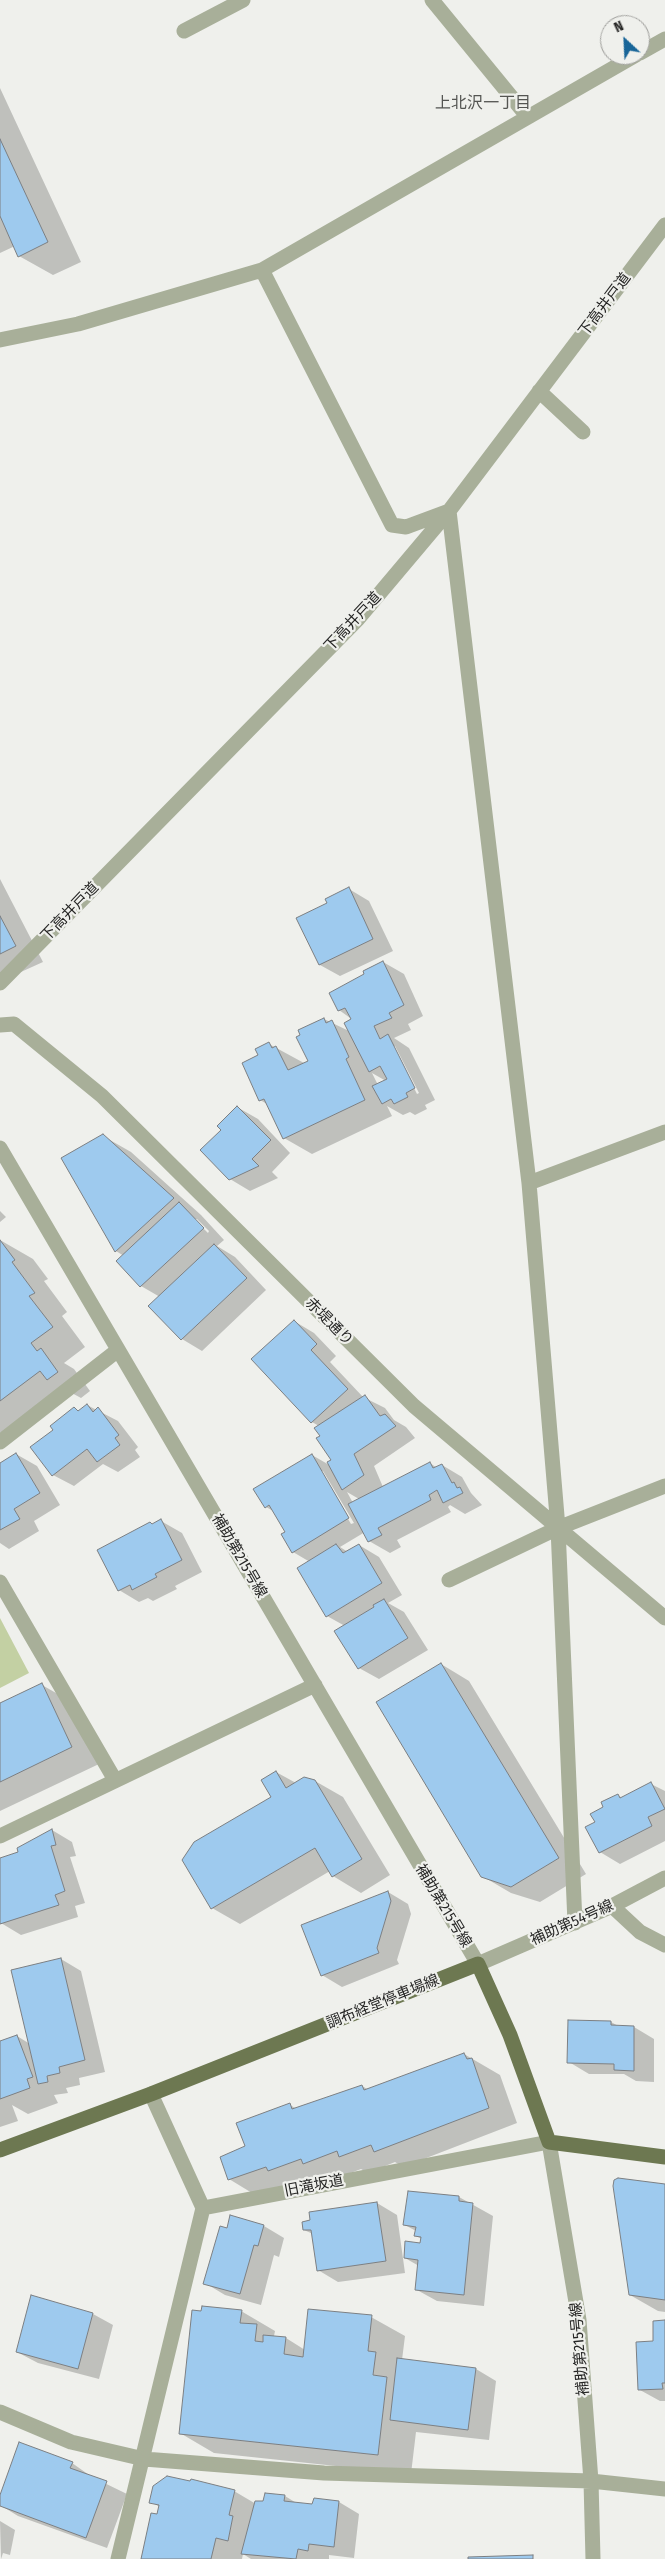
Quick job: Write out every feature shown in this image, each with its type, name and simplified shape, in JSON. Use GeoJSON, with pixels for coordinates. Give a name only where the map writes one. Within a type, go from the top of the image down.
{"type":"FeatureCollection","features":[{"type":"Feature","properties":{"kind":"main road","name":"調布経堂停車場線"},"geometry":{"type":"LineString","coordinates":[[0,2150],[151,2094],[478,1964]]}},
{"type":"Feature","properties":{"kind":"main road"},"geometry":{"type":"LineString","coordinates":[[478,1964],[510,2035],[549,2142],[665,2157]]}},
{"type":"Feature","properties":{"kind":"street"},"geometry":{"type":"LineString","coordinates":[[184,31],[243,0]]}},
{"type":"Feature","properties":{"kind":"street"},"geometry":{"type":"LineString","coordinates":[[432,0],[527,116]]}},
{"type":"Feature","properties":{"kind":"street"},"geometry":{"type":"LineString","coordinates":[[650,47],[665,39]]}},
{"type":"Feature","properties":{"kind":"street"},"geometry":{"type":"LineString","coordinates":[[0,340],[78,324],[262,270],[618,65]]}},
{"type":"Feature","properties":{"kind":"street","name":"下高井戸道"},"geometry":{"type":"LineString","coordinates":[[0,983],[358,619],[449,511],[665,225]]}},
{"type":"Feature","properties":{"kind":"street"},"geometry":{"type":"LineString","coordinates":[[262,270],[392,525],[406,527],[449,511],[529,1183],[558,1528],[575,1922]]}},
{"type":"Feature","properties":{"kind":"street"},"geometry":{"type":"LineString","coordinates":[[539,391],[583,432]]}},
{"type":"Feature","properties":{"kind":"street","name":"赤堤通り"},"geometry":{"type":"LineString","coordinates":[[0,1025],[14,1024],[102,1096],[414,1406],[665,1618]]}},
{"type":"Feature","properties":{"kind":"street"},"geometry":{"type":"LineString","coordinates":[[529,1183],[665,1132]]}},
{"type":"Feature","properties":{"kind":"street","name":"補助第215号線"},"geometry":{"type":"LineString","coordinates":[[0,1148],[478,1964]]}},
{"type":"Feature","properties":{"kind":"street"},"geometry":{"type":"LineString","coordinates":[[0,1442],[118,1350]]}},
{"type":"Feature","properties":{"kind":"street"},"geometry":{"type":"LineString","coordinates":[[449,1580],[558,1528],[665,1486]]}},
{"type":"Feature","properties":{"kind":"street"},"geometry":{"type":"LineString","coordinates":[[0,1582],[115,1780]]}},
{"type":"Feature","properties":{"kind":"street"},"geometry":{"type":"LineString","coordinates":[[0,1836],[315,1685]]}},
{"type":"Feature","properties":{"kind":"street","name":"補助第54号線"},"geometry":{"type":"LineString","coordinates":[[478,1964],[612,1906],[665,1878]]}},
{"type":"Feature","properties":{"kind":"street"},"geometry":{"type":"LineString","coordinates":[[612,1906],[640,1932],[665,1945]]}},
{"type":"Feature","properties":{"kind":"street"},"geometry":{"type":"LineString","coordinates":[[118,2559],[144,2459],[203,2208],[151,2094]]}},
{"type":"Feature","properties":{"kind":"street","name":"補助第215号線"},"geometry":{"type":"LineString","coordinates":[[549,2142],[580,2320],[591,2481],[593,2559]]}},
{"type":"Feature","properties":{"kind":"street","name":"旧滝坂道"},"geometry":{"type":"LineString","coordinates":[[203,2208],[549,2142]]}},
{"type":"Feature","properties":{"kind":"street"},"geometry":{"type":"LineString","coordinates":[[0,2412],[71,2442],[144,2459],[324,2473],[591,2481],[665,2489]]}},
{"type":"Feature","properties":{"kind":"green space"},"geometry":{"type":"Polygon","coordinates":[[[0,1618],[29,1673],[0,1688],[0,1618]]]}},
{"type":"Feature","properties":{"kind":"building"},"geometry":{"type":"Polygon","coordinates":[[[0,139],[48,242],[18,257],[0,216],[0,139]]]}},
{"type":"Feature","properties":{"kind":"building"},"geometry":{"type":"Polygon","coordinates":[[[349,887],[373,939],[319,965],[296,918],[327,903],[325,899],[349,887]]]}},
{"type":"Feature","properties":{"kind":"building"},"geometry":{"type":"Polygon","coordinates":[[[0,916],[16,946],[0,954],[0,916]]]}},
{"type":"Feature","properties":{"kind":"building"},"geometry":{"type":"Polygon","coordinates":[[[383,961],[404,1005],[389,1013],[392,1018],[374,1026],[380,1039],[388,1034],[415,1088],[406,1093],[408,1097],[394,1104],[391,1099],[382,1104],[372,1086],[387,1079],[380,1066],[369,1072],[344,1023],[351,1019],[345,1008],[338,1011],[329,993],[364,974],[363,971],[383,961]]]}},
{"type":"Feature","properties":{"kind":"building"},"geometry":{"type":"Polygon","coordinates":[[[324,1018],[326,1023],[332,1020],[349,1057],[346,1059],[365,1100],[283,1139],[264,1099],[259,1101],[242,1063],[258,1055],[255,1049],[269,1042],[272,1048],[276,1046],[288,1070],[308,1061],[296,1037],[300,1035],[298,1030],[324,1018]]]}},
{"type":"Feature","properties":{"kind":"building"},"geometry":{"type":"Polygon","coordinates":[[[237,1106],[271,1140],[252,1159],[259,1166],[229,1180],[200,1150],[221,1130],[217,1126],[237,1106]]]}},
{"type":"Feature","properties":{"kind":"building"},"geometry":{"type":"Polygon","coordinates":[[[103,1134],[174,1198],[115,1252],[61,1158],[103,1134]]]}},
{"type":"Feature","properties":{"kind":"building"},"geometry":{"type":"Polygon","coordinates":[[[179,1202],[204,1228],[140,1287],[116,1261],[179,1202]]]}},
{"type":"Feature","properties":{"kind":"building"},"geometry":{"type":"Polygon","coordinates":[[[0,1240],[15,1260],[12,1262],[35,1293],[29,1296],[53,1327],[31,1343],[37,1351],[41,1348],[58,1372],[47,1380],[40,1371],[0,1401],[0,1240]]]}},
{"type":"Feature","properties":{"kind":"building"},"geometry":{"type":"Polygon","coordinates":[[[214,1244],[247,1278],[181,1340],[148,1306],[214,1244]]]}},
{"type":"Feature","properties":{"kind":"building"},"geometry":{"type":"Polygon","coordinates":[[[294,1320],[317,1344],[311,1350],[348,1389],[311,1423],[251,1359],[294,1320]]]}},
{"type":"Feature","properties":{"kind":"building"},"geometry":{"type":"Polygon","coordinates":[[[365,1395],[380,1416],[385,1414],[396,1426],[354,1454],[364,1475],[342,1490],[327,1462],[331,1460],[316,1438],[320,1436],[314,1428],[365,1395]]]}},
{"type":"Feature","properties":{"kind":"building"},"geometry":{"type":"Polygon","coordinates":[[[87,1404],[93,1412],[98,1407],[119,1435],[115,1438],[120,1445],[97,1462],[87,1449],[52,1476],[30,1447],[53,1430],[50,1426],[74,1407],[78,1411],[87,1404]]]}},
{"type":"Feature","properties":{"kind":"building"},"geometry":{"type":"Polygon","coordinates":[[[16,1453],[40,1493],[14,1509],[20,1519],[0,1530],[0,1463],[16,1453]]]}},
{"type":"Feature","properties":{"kind":"building"},"geometry":{"type":"Polygon","coordinates":[[[312,1454],[349,1518],[292,1553],[281,1534],[285,1532],[269,1505],[265,1508],[253,1489],[312,1454]]]}},
{"type":"Feature","properties":{"kind":"building"},"geometry":{"type":"Polygon","coordinates":[[[430,1462],[433,1468],[442,1464],[452,1483],[454,1482],[457,1488],[460,1487],[463,1493],[443,1503],[437,1490],[429,1495],[431,1500],[378,1528],[382,1535],[368,1542],[348,1504],[430,1462]]]}},
{"type":"Feature","properties":{"kind":"building"},"geometry":{"type":"Polygon","coordinates":[[[161,1519],[182,1560],[155,1574],[157,1577],[132,1590],[130,1585],[118,1591],[97,1550],[150,1522],[152,1524],[161,1519]]]}},
{"type":"Feature","properties":{"kind":"building"},"geometry":{"type":"Polygon","coordinates":[[[336,1544],[343,1553],[359,1544],[382,1583],[326,1617],[297,1568],[336,1544]]]}},
{"type":"Feature","properties":{"kind":"building"},"geometry":{"type":"Polygon","coordinates":[[[384,1599],[408,1638],[358,1669],[334,1631],[384,1599]]]}},
{"type":"Feature","properties":{"kind":"building"},"geometry":{"type":"Polygon","coordinates":[[[441,1663],[559,1858],[511,1887],[481,1877],[376,1702],[441,1663]]]}},
{"type":"Feature","properties":{"kind":"building"},"geometry":{"type":"Polygon","coordinates":[[[42,1683],[72,1747],[0,1782],[0,1703],[42,1683]]]}},
{"type":"Feature","properties":{"kind":"building"},"geometry":{"type":"Polygon","coordinates":[[[276,1771],[286,1788],[304,1777],[315,1780],[362,1859],[332,1877],[315,1848],[211,1909],[182,1860],[194,1842],[271,1797],[261,1780],[276,1771]]]}},
{"type":"Feature","properties":{"kind":"building"},"geometry":{"type":"Polygon","coordinates":[[[651,1782],[665,1809],[648,1817],[652,1826],[599,1853],[585,1827],[595,1822],[590,1814],[603,1807],[601,1802],[618,1794],[620,1798],[651,1782]]]}},
{"type":"Feature","properties":{"kind":"building"},"geometry":{"type":"Polygon","coordinates":[[[52,1829],[56,1845],[51,1846],[65,1891],[55,1895],[59,1905],[0,1924],[0,1858],[18,1852],[17,1848],[52,1829]]]}},
{"type":"Feature","properties":{"kind":"building"},"geometry":{"type":"Polygon","coordinates":[[[388,1891],[391,1901],[377,1948],[379,1953],[321,1976],[301,1925],[388,1891]]]}},
{"type":"Feature","properties":{"kind":"building"},"geometry":{"type":"Polygon","coordinates":[[[61,1958],[85,2060],[59,2067],[60,2073],[47,2076],[48,2082],[38,2084],[11,1970],[61,1958]]]}},
{"type":"Feature","properties":{"kind":"building"},"geometry":{"type":"Polygon","coordinates":[[[568,2020],[611,2021],[611,2025],[634,2026],[634,2071],[614,2070],[614,2064],[567,2063],[568,2020]]]}},
{"type":"Feature","properties":{"kind":"building"},"geometry":{"type":"Polygon","coordinates":[[[17,2035],[33,2077],[27,2079],[30,2088],[0,2099],[0,2041],[17,2035]]]}},
{"type":"Feature","properties":{"kind":"building"},"geometry":{"type":"Polygon","coordinates":[[[464,2053],[467,2059],[472,2058],[489,2108],[374,2152],[371,2145],[339,2157],[337,2151],[303,2164],[301,2159],[268,2171],[266,2167],[228,2180],[220,2157],[245,2146],[236,2123],[290,2103],[292,2109],[362,2085],[364,2090],[464,2053]]]}},
{"type":"Feature","properties":{"kind":"building"},"geometry":{"type":"Polygon","coordinates":[[[618,2178],[665,2184],[665,2300],[629,2295],[613,2186],[614,2180],[618,2178]]]}},
{"type":"Feature","properties":{"kind":"building"},"geometry":{"type":"Polygon","coordinates":[[[408,2191],[459,2196],[459,2201],[473,2203],[464,2295],[415,2290],[418,2260],[404,2258],[405,2241],[420,2243],[421,2237],[414,2236],[416,2227],[403,2225],[408,2191]]]}},
{"type":"Feature","properties":{"kind":"building"},"geometry":{"type":"Polygon","coordinates":[[[377,2202],[386,2261],[317,2271],[311,2230],[303,2230],[302,2222],[310,2220],[309,2212],[377,2202]]]}},
{"type":"Feature","properties":{"kind":"building"},"geometry":{"type":"Polygon","coordinates":[[[230,2215],[264,2225],[258,2246],[254,2245],[240,2294],[203,2284],[220,2226],[227,2228],[230,2215]]]}},
{"type":"Feature","properties":{"kind":"building"},"geometry":{"type":"Polygon","coordinates":[[[31,2295],[93,2313],[78,2369],[16,2352],[31,2295]]]}},
{"type":"Feature","properties":{"kind":"building"},"geometry":{"type":"Polygon","coordinates":[[[202,2306],[242,2310],[240,2323],[257,2324],[255,2341],[263,2342],[263,2335],[286,2337],[284,2354],[303,2357],[308,2309],[372,2315],[368,2351],[376,2352],[373,2375],[387,2377],[378,2455],[179,2434],[192,2310],[201,2311],[202,2306]]]}},
{"type":"Feature","properties":{"kind":"building"},"geometry":{"type":"Polygon","coordinates":[[[665,2320],[665,2383],[662,2383],[663,2389],[638,2390],[636,2342],[653,2341],[653,2321],[665,2320]]]}},
{"type":"Feature","properties":{"kind":"building"},"geometry":{"type":"Polygon","coordinates":[[[397,2358],[476,2368],[468,2430],[390,2420],[397,2358]]]}},
{"type":"Feature","properties":{"kind":"building"},"geometry":{"type":"Polygon","coordinates":[[[19,2442],[73,2462],[70,2468],[107,2481],[86,2538],[0,2506],[0,2495],[19,2442]]]}},
{"type":"Feature","properties":{"kind":"building"},"geometry":{"type":"Polygon","coordinates":[[[167,2476],[190,2481],[191,2479],[235,2490],[229,2515],[233,2516],[228,2541],[216,2538],[211,2559],[141,2559],[151,2513],[157,2514],[159,2505],[149,2503],[153,2486],[167,2476]]]}},
{"type":"Feature","properties":{"kind":"building"},"geometry":{"type":"Polygon","coordinates":[[[265,2493],[285,2495],[284,2501],[312,2504],[314,2498],[339,2501],[334,2547],[309,2544],[308,2551],[298,2549],[296,2559],[241,2554],[255,2501],[263,2501],[265,2493]]]}},
{"type":"Feature","properties":{"kind":"building"},"geometry":{"type":"Polygon","coordinates":[[[533,2555],[533,2559],[468,2559],[468,2557],[533,2555]]]}},
{"type":"Feature","properties":{"kind":"district","name":"上北沢一丁目"},"geometry":{"type":"Point","coordinates":[483,104]}}]}
